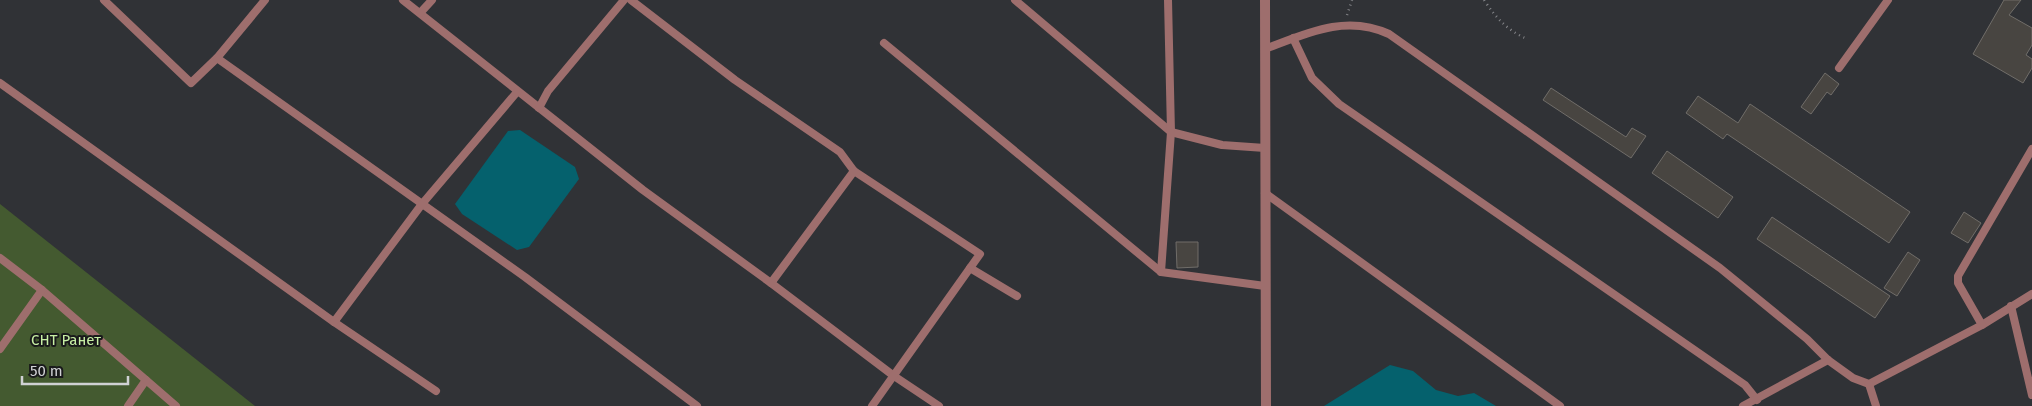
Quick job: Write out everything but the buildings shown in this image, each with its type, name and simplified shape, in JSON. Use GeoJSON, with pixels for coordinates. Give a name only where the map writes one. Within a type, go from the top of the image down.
{"type":"FeatureCollection","features":[{"type":"Feature","properties":{"kind":"street"},"geometry":{"type":"LineString","coordinates":[[1265,0],[1266,406]]}},
{"type":"Feature","properties":{"kind":"lane"},"geometry":{"type":"LineString","coordinates":[[104,0],[191,83],[217,58],[265,0]]}},
{"type":"Feature","properties":{"kind":"lane"},"geometry":{"type":"LineString","coordinates":[[403,0],[421,12],[516,92],[643,190],[894,376],[939,406]]}},
{"type":"Feature","properties":{"kind":"lane"},"geometry":{"type":"LineString","coordinates":[[421,12],[432,0]]}},
{"type":"Feature","properties":{"kind":"lane"},"geometry":{"type":"LineString","coordinates":[[539,108],[548,91],[624,0]]}},
{"type":"Feature","properties":{"kind":"lane"},"geometry":{"type":"LineString","coordinates":[[631,0],[735,80],[840,152],[854,171],[980,254],[872,406]]}},
{"type":"Feature","properties":{"kind":"lane"},"geometry":{"type":"LineString","coordinates":[[1015,0],[1171,132],[1222,145],[1265,148]]}},
{"type":"Feature","properties":{"kind":"lane"},"geometry":{"type":"LineString","coordinates":[[1161,272],[1171,132],[1168,0]]}},
{"type":"Feature","properties":{"kind":"lane"},"geometry":{"type":"LineString","coordinates":[[1839,68],[1888,0]]}},
{"type":"Feature","properties":{"kind":"lane"},"geometry":{"type":"LineString","coordinates":[[1265,49],[1328,27],[1344,25],[1372,26],[1397,40],[1720,268],[1807,339],[1828,360],[1853,378],[1869,384],[1982,325],[2032,294]]}},
{"type":"Feature","properties":{"kind":"lane"},"geometry":{"type":"LineString","coordinates":[[1293,38],[1312,78],[1338,104],[1745,385],[1757,400]]}},
{"type":"Feature","properties":{"kind":"lane"},"geometry":{"type":"LineString","coordinates":[[884,42],[1161,272],[1265,286]]}},
{"type":"Feature","properties":{"kind":"lane"},"geometry":{"type":"LineString","coordinates":[[217,58],[422,204],[697,406]]}},
{"type":"Feature","properties":{"kind":"lane"},"geometry":{"type":"LineString","coordinates":[[0,83],[334,322],[436,391]]}},
{"type":"Feature","properties":{"kind":"lane"},"geometry":{"type":"LineString","coordinates":[[334,322],[422,204],[516,92]]}},
{"type":"Feature","properties":{"kind":"lane"},"geometry":{"type":"LineString","coordinates":[[1982,325],[1958,283],[1958,276],[2032,149]]}},
{"type":"Feature","properties":{"kind":"lane"},"geometry":{"type":"LineString","coordinates":[[771,283],[854,171]]}},
{"type":"Feature","properties":{"kind":"lane"},"geometry":{"type":"LineString","coordinates":[[1265,193],[1560,406]]}},
{"type":"Feature","properties":{"kind":"lane"},"geometry":{"type":"LineString","coordinates":[[0,258],[42,290],[176,406]]}},
{"type":"Feature","properties":{"kind":"lane"},"geometry":{"type":"LineString","coordinates":[[970,268],[1017,296]]}},
{"type":"Feature","properties":{"kind":"lane"},"geometry":{"type":"LineString","coordinates":[[0,349],[42,290]]}},
{"type":"Feature","properties":{"kind":"lane"},"geometry":{"type":"LineString","coordinates":[[2011,306],[2032,395]]}},
{"type":"Feature","properties":{"kind":"lane"},"geometry":{"type":"LineString","coordinates":[[1743,406],[1828,360]]}},
{"type":"Feature","properties":{"kind":"lane"},"geometry":{"type":"LineString","coordinates":[[128,406],[146,380]]}},
{"type":"Feature","properties":{"kind":"lane"},"geometry":{"type":"LineString","coordinates":[[1869,384],[1876,406]]}},
{"type":"Feature","properties":{"kind":"path"},"geometry":{"type":"LineString","coordinates":[[1344,25],[1352,0]]}},
{"type":"Feature","properties":{"kind":"path"},"geometry":{"type":"LineString","coordinates":[[1484,0],[1493,13],[1512,32],[1527,38]]}},
{"type":"Feature","properties":{"kind":"green space","name":"СНТ Ранет"},"geometry":{"type":"Polygon","coordinates":[[[0,204],[255,406],[0,406],[0,204]]]}},
{"type":"Feature","properties":{"kind":"water"},"geometry":{"type":"Polygon","coordinates":[[[520,130],[575,167],[579,179],[529,247],[517,250],[462,214],[455,204],[508,131],[520,130]]]}},
{"type":"Feature","properties":{"kind":"water"},"geometry":{"type":"Polygon","coordinates":[[[1390,365],[1413,371],[1436,390],[1458,396],[1474,393],[1496,406],[1324,406],[1390,365]]]}}]}
